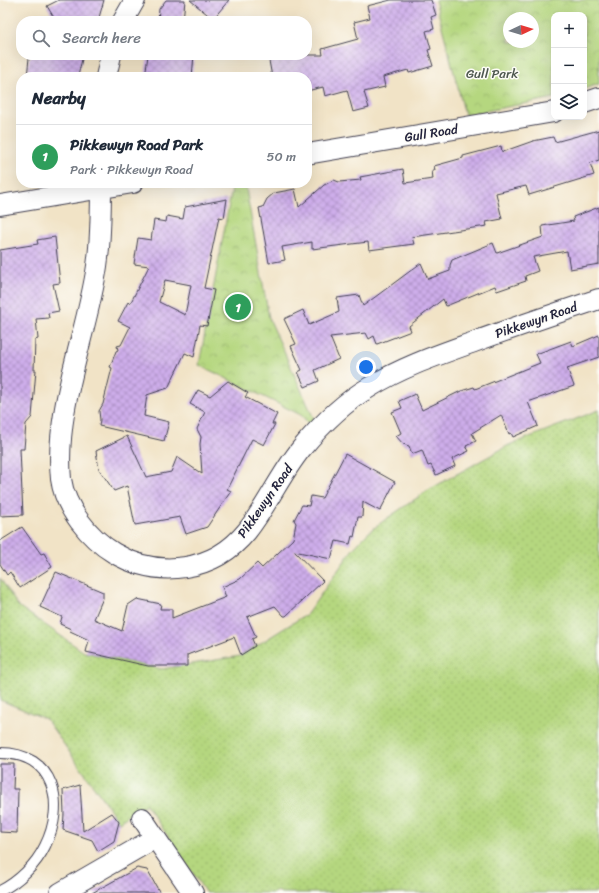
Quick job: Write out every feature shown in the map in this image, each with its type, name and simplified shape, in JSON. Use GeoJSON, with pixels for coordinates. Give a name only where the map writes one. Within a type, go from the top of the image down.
{"type":"FeatureCollection","features":[{"type":"Feature","properties":{"kind":"street"},"geometry":{"type":"LineString","coordinates":[[127,16],[135,0]]}},
{"type":"Feature","properties":{"kind":"street"},"geometry":{"type":"LineString","coordinates":[[107,72],[110,60]]}},
{"type":"Feature","properties":{"kind":"street"},"geometry":{"type":"LineString","coordinates":[[587,102],[599,98]]}},
{"type":"Feature","properties":{"kind":"street","name":"Gull Road"},"geometry":{"type":"LineString","coordinates":[[312,153],[551,113]]}},
{"type":"Feature","properties":{"kind":"street"},"geometry":{"type":"LineString","coordinates":[[0,204],[90,188]]}},
{"type":"Feature","properties":{"kind":"street","name":"Pikkewyn Road"},"geometry":{"type":"LineString","coordinates":[[101,188],[97,266],[67,402],[61,440],[62,482],[75,514],[95,539],[118,556],[132,563],[148,568],[181,568],[200,564],[216,557],[233,546],[247,531],[301,449],[350,401],[370,386],[404,368],[440,354],[599,299]]}},
{"type":"Feature","properties":{"kind":"street"},"geometry":{"type":"LineString","coordinates":[[142,818],[193,893]]}},
{"type":"Feature","properties":{"kind":"street"},"geometry":{"type":"LineString","coordinates":[[60,893],[155,838]]}},
{"type":"Feature","properties":{"kind":"lane"},"geometry":{"type":"LineString","coordinates":[[0,753],[15,753],[31,759],[45,772],[50,781],[55,808],[54,823],[45,847],[27,872],[10,886],[0,891]]}},
{"type":"Feature","properties":{"kind":"green space","name":"Gull Park"},"geometry":{"type":"Polygon","coordinates":[[[435,0],[599,0],[599,84],[587,88],[587,12],[551,12],[551,99],[465,115],[435,0]]]}},
{"type":"Feature","properties":{"kind":"green space"},"geometry":{"type":"Polygon","coordinates":[[[232,188],[246,188],[269,318],[315,421],[310,425],[301,415],[199,365],[232,188]]]}},
{"type":"Feature","properties":{"kind":"green space"},"geometry":{"type":"Polygon","coordinates":[[[599,410],[599,893],[281,893],[278,891],[274,893],[206,893],[146,804],[119,822],[46,719],[0,700],[0,578],[18,606],[84,652],[162,669],[240,656],[307,614],[353,549],[369,532],[386,519],[430,489],[509,445],[599,410]]]}},
{"type":"Feature","properties":{"kind":"building"},"geometry":{"type":"Polygon","coordinates":[[[59,0],[104,0],[99,16],[53,16],[47,6],[59,0]]]}},
{"type":"Feature","properties":{"kind":"building"},"geometry":{"type":"Polygon","coordinates":[[[166,0],[185,0],[183,16],[158,16],[159,9],[166,0]]]}},
{"type":"Feature","properties":{"kind":"building"},"geometry":{"type":"Polygon","coordinates":[[[190,0],[229,0],[216,16],[209,16],[190,0]]]}},
{"type":"Feature","properties":{"kind":"building"},"geometry":{"type":"Polygon","coordinates":[[[391,0],[431,0],[436,15],[431,17],[434,29],[426,31],[431,49],[428,50],[433,66],[409,73],[408,70],[383,77],[385,87],[364,92],[369,108],[353,112],[347,90],[325,96],[323,87],[312,90],[312,72],[271,72],[269,60],[312,60],[312,55],[323,55],[322,49],[358,39],[354,22],[370,18],[367,6],[391,0]]]}},
{"type":"Feature","properties":{"kind":"building"},"geometry":{"type":"Polygon","coordinates":[[[29,60],[82,60],[79,72],[28,72],[29,60]]]}},
{"type":"Feature","properties":{"kind":"building"},"geometry":{"type":"Polygon","coordinates":[[[147,60],[194,60],[192,72],[146,72],[147,60]]]}},
{"type":"Feature","properties":{"kind":"building"},"geometry":{"type":"Polygon","coordinates":[[[599,130],[599,160],[590,163],[594,175],[529,195],[526,186],[496,193],[502,219],[486,222],[487,226],[412,237],[414,244],[369,250],[368,242],[312,249],[312,242],[282,247],[285,260],[269,263],[259,208],[263,207],[267,199],[274,193],[295,189],[299,207],[324,185],[334,180],[339,182],[361,180],[360,177],[403,169],[405,183],[433,179],[432,170],[435,170],[434,166],[463,158],[463,156],[501,146],[502,152],[533,141],[553,137],[555,142],[599,130]]]}},
{"type":"Feature","properties":{"kind":"building"},"geometry":{"type":"Polygon","coordinates":[[[227,199],[224,218],[219,217],[204,288],[214,290],[207,326],[200,325],[194,357],[185,353],[168,388],[147,395],[144,416],[169,422],[164,441],[99,426],[99,411],[103,404],[112,368],[110,367],[116,351],[118,350],[117,346],[121,345],[130,327],[118,321],[128,302],[130,304],[149,266],[134,264],[138,238],[151,240],[154,220],[166,222],[167,216],[183,219],[185,207],[227,199]],[[165,280],[159,302],[185,315],[191,285],[165,280]]]}},
{"type":"Feature","properties":{"kind":"building"},"geometry":{"type":"Polygon","coordinates":[[[599,207],[599,264],[570,269],[567,251],[533,257],[538,271],[525,276],[526,281],[497,291],[495,286],[446,306],[443,299],[409,326],[411,331],[377,344],[374,336],[369,339],[366,333],[330,337],[339,359],[315,370],[319,381],[305,387],[298,372],[302,370],[291,346],[296,344],[284,319],[303,310],[309,325],[339,312],[337,298],[359,295],[363,306],[421,263],[428,279],[450,271],[452,260],[493,243],[497,253],[543,237],[542,226],[574,221],[573,217],[599,207]]]}},
{"type":"Feature","properties":{"kind":"building"},"geometry":{"type":"Polygon","coordinates":[[[55,237],[60,283],[53,284],[59,311],[48,313],[49,318],[36,319],[38,339],[35,340],[34,370],[36,370],[32,417],[26,424],[24,449],[20,449],[23,515],[0,516],[0,250],[38,244],[37,240],[55,237]]]}},
{"type":"Feature","properties":{"kind":"building"},"geometry":{"type":"Polygon","coordinates":[[[599,335],[599,357],[567,368],[574,386],[528,402],[538,426],[513,437],[511,433],[509,434],[501,415],[472,433],[476,441],[466,446],[469,451],[452,459],[455,466],[436,475],[431,465],[428,466],[422,450],[412,454],[409,446],[403,444],[396,436],[401,433],[392,412],[402,408],[399,401],[415,394],[422,410],[461,391],[474,387],[475,389],[540,363],[536,354],[571,341],[573,346],[599,335]]]}},
{"type":"Feature","properties":{"kind":"building"},"geometry":{"type":"Polygon","coordinates":[[[228,381],[248,393],[245,397],[277,414],[272,424],[275,424],[264,445],[252,439],[227,489],[231,491],[207,527],[186,534],[180,517],[135,525],[127,486],[114,491],[99,469],[96,451],[127,436],[146,477],[171,472],[177,457],[202,474],[201,437],[197,429],[205,412],[190,404],[198,390],[210,396],[228,381]]]}},
{"type":"Feature","properties":{"kind":"building"},"geometry":{"type":"Polygon","coordinates":[[[345,454],[395,482],[380,511],[363,502],[362,517],[358,517],[354,537],[352,536],[350,544],[336,541],[331,559],[294,551],[323,581],[286,616],[284,616],[275,606],[247,617],[256,637],[252,639],[255,646],[241,655],[234,637],[187,655],[187,666],[148,666],[86,652],[89,640],[70,631],[71,629],[60,624],[62,617],[40,607],[56,572],[103,592],[103,598],[94,619],[122,631],[128,605],[137,599],[161,604],[160,609],[172,609],[172,618],[226,597],[222,587],[240,579],[257,563],[262,568],[293,539],[296,523],[294,520],[302,505],[309,506],[311,496],[322,498],[345,454]]]}},
{"type":"Feature","properties":{"kind":"building"},"geometry":{"type":"Polygon","coordinates":[[[22,527],[41,554],[44,553],[52,567],[20,588],[10,572],[7,575],[0,564],[0,541],[22,527]]]}},
{"type":"Feature","properties":{"kind":"building"},"geometry":{"type":"Polygon","coordinates":[[[0,764],[14,764],[13,789],[18,789],[17,833],[0,832],[0,764]]]}},
{"type":"Feature","properties":{"kind":"building"},"geometry":{"type":"Polygon","coordinates":[[[80,785],[83,831],[112,813],[119,822],[114,841],[98,851],[92,840],[63,830],[63,790],[80,785]]]}},
{"type":"Feature","properties":{"kind":"building"},"geometry":{"type":"Polygon","coordinates":[[[137,868],[147,870],[160,893],[92,893],[137,868]]]}},
{"type":"Feature","properties":{"kind":"place","name":"Pikkewyn Road Park"},"geometry":{"type":"Point","coordinates":[238,307]}}]}
